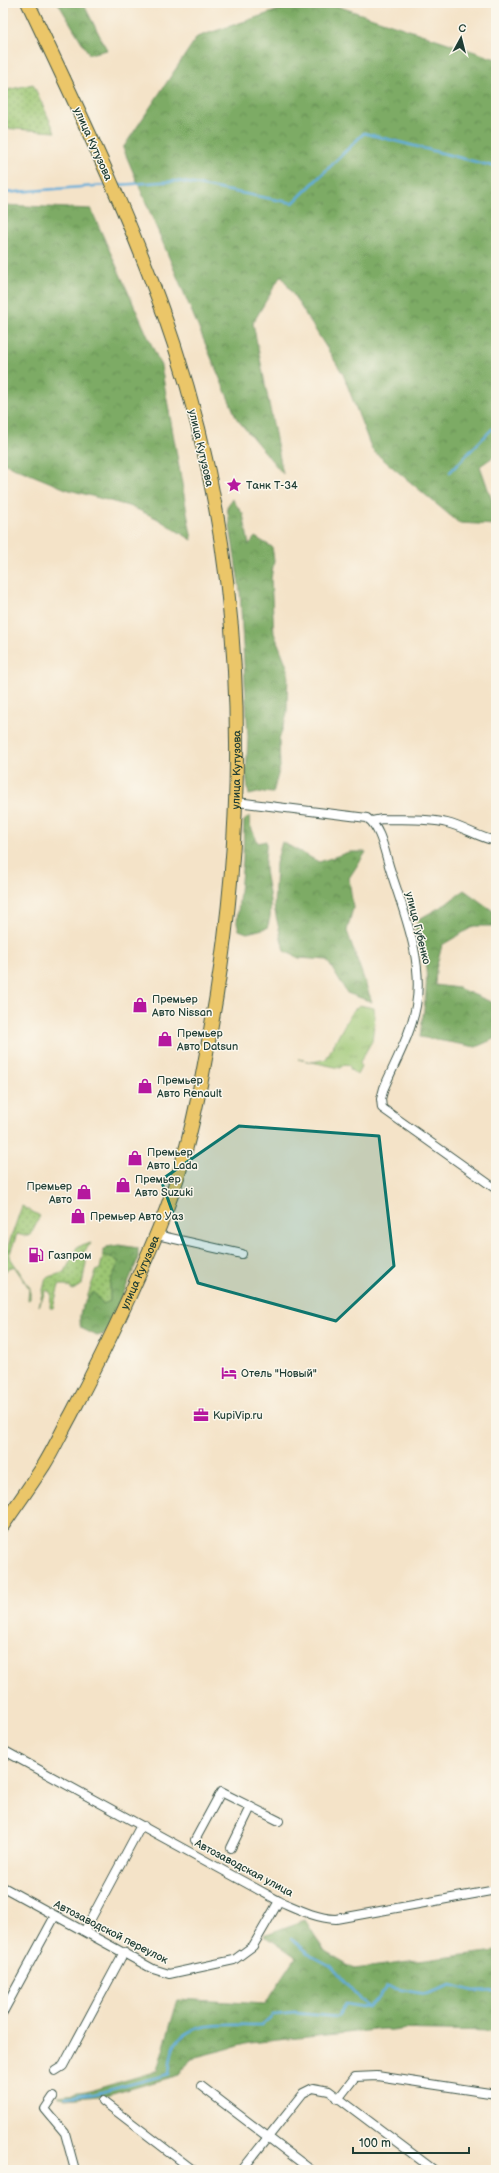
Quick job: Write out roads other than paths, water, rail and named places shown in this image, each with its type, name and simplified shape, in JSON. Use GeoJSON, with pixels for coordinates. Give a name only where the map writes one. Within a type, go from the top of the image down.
{"type":"FeatureCollection","features":[{"type":"Feature","properties":{"kind":"main road","name":"улица Кутузова"},"geometry":{"type":"LineString","coordinates":[[3,1525],[46,1462],[106,1347],[157,1235],[184,1157],[208,1046],[226,937],[237,802],[235,668],[227,584],[214,504],[196,424],[174,345],[132,229],[28,3]]}},
{"type":"Feature","properties":{"kind":"street"},"geometry":{"type":"LineString","coordinates":[[237,802],[367,818],[372,821],[382,819],[444,823],[466,828],[487,839],[496,841]]}},
{"type":"Feature","properties":{"kind":"street","name":"улица Губенко"},"geometry":{"type":"LineString","coordinates":[[372,821],[379,836],[406,916],[418,978],[415,1007],[384,1088],[381,1099],[382,1108],[496,1189]]}},
{"type":"Feature","properties":{"kind":"street"},"geometry":{"type":"LineString","coordinates":[[157,1235],[242,1254]]}},
{"type":"Feature","properties":{"kind":"street","name":"Автозаводская улица"},"geometry":{"type":"LineString","coordinates":[[3,1750],[279,1900],[311,1915],[336,1919],[496,1890]]}},
{"type":"Feature","properties":{"kind":"street"},"geometry":{"type":"LineString","coordinates":[[196,1840],[221,1792],[279,1822]]}},
{"type":"Feature","properties":{"kind":"street"},"geometry":{"type":"LineString","coordinates":[[231,1848],[251,1807]]}},
{"type":"Feature","properties":{"kind":"street"},"geometry":{"type":"LineString","coordinates":[[85,1930],[139,1828],[144,1826]]}},
{"type":"Feature","properties":{"kind":"street","name":"Автозаводской переулок"},"geometry":{"type":"LineString","coordinates":[[3,1887],[153,1968],[169,1974],[234,1960],[253,1946],[279,1900]]}},
{"type":"Feature","properties":{"kind":"street"},"geometry":{"type":"LineString","coordinates":[[3,2012],[55,1916]]}},
{"type":"Feature","properties":{"kind":"street"},"geometry":{"type":"LineString","coordinates":[[55,2071],[63,2066],[124,1952]]}},
{"type":"Feature","properties":{"kind":"street"},"geometry":{"type":"LineString","coordinates":[[338,2099],[355,2077],[377,2076],[496,2094]]}},
{"type":"Feature","properties":{"kind":"street"},"geometry":{"type":"LineString","coordinates":[[201,2086],[311,2170]]}},
{"type":"Feature","properties":{"kind":"street"},"geometry":{"type":"LineString","coordinates":[[242,2170],[266,2137],[303,2093],[313,2088],[329,2091],[434,2170]]}},
{"type":"Feature","properties":{"kind":"street"},"geometry":{"type":"LineString","coordinates":[[53,2097],[45,2109],[65,2133],[75,2170]]}},
{"type":"Feature","properties":{"kind":"street"},"geometry":{"type":"LineString","coordinates":[[103,2101],[193,2170]]}},
{"type":"Feature","properties":{"kind":"waterway"},"geometry":{"type":"LineString","coordinates":[[117,185],[177,181],[293,203],[364,133],[496,166]]}},
{"type":"Feature","properties":{"kind":"waterway"},"geometry":{"type":"LineString","coordinates":[[3,193],[108,185]]}},
{"type":"Feature","properties":{"kind":"waterway"},"geometry":{"type":"LineString","coordinates":[[450,472],[496,425]]}},
{"type":"Feature","properties":{"kind":"waterway"},"geometry":{"type":"LineString","coordinates":[[291,1939],[314,1957],[331,1966],[368,2008]]}},
{"type":"Feature","properties":{"kind":"waterway"},"geometry":{"type":"LineString","coordinates":[[65,2097],[94,2094],[169,2074],[171,2054],[176,2043],[184,2035],[193,2030],[204,2027],[216,2025],[262,2025],[273,2015],[295,2013],[337,2017],[346,2004],[368,2008],[378,1999],[386,1987],[426,1994],[451,1985],[474,1991],[496,1990]]}},
{"type":"Feature","properties":{"kind":"place","name":"Танк Т-34"},"geometry":{"type":"Point","coordinates":[234,485]}},
{"type":"Feature","properties":{"kind":"place","name":"Премьер Авто Nissan"},"geometry":{"type":"Point","coordinates":[140,1005]}},
{"type":"Feature","properties":{"kind":"place","name":"Премьер Авто Datsun"},"geometry":{"type":"Point","coordinates":[165,1039]}},
{"type":"Feature","properties":{"kind":"place","name":"Премьер Авто Renault"},"geometry":{"type":"Point","coordinates":[145,1086]}},
{"type":"Feature","properties":{"kind":"place","name":"Премьер Авто Lada"},"geometry":{"type":"Point","coordinates":[135,1158]}},
{"type":"Feature","properties":{"kind":"place","name":"Премьер Авто Suzuki"},"geometry":{"type":"Point","coordinates":[123,1185]}},
{"type":"Feature","properties":{"kind":"place","name":"Премьер Авто"},"geometry":{"type":"Point","coordinates":[84,1192]}},
{"type":"Feature","properties":{"kind":"place","name":"Премьер Авто Уаз"},"geometry":{"type":"Point","coordinates":[78,1216]}},
{"type":"Feature","properties":{"kind":"place","name":"Газпром"},"geometry":{"type":"Point","coordinates":[36,1255]}},
{"type":"Feature","properties":{"kind":"place","name":"Отель \"Новый\""},"geometry":{"type":"Point","coordinates":[229,1373]}},
{"type":"Feature","properties":{"kind":"place","name":"KupiVip.ru"},"geometry":{"type":"Point","coordinates":[201,1415]}}]}
